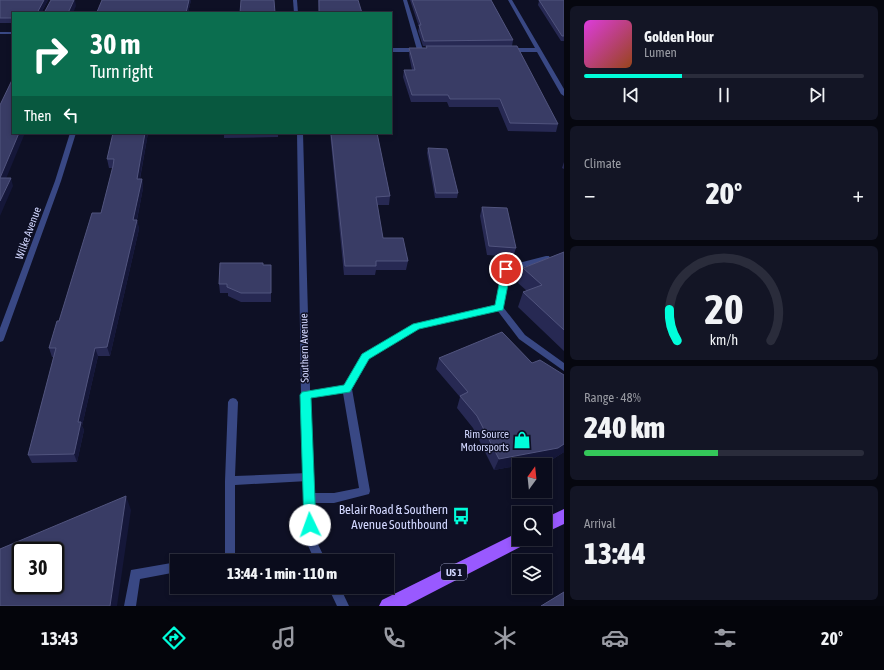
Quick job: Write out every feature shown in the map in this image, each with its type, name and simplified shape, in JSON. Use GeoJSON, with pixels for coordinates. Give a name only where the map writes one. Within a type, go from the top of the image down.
{"type":"FeatureCollection","features":[{"type":"Feature","properties":{"kind":"main road"},"geometry":{"type":"LineString","coordinates":[[552,522],[564,516]]}},
{"type":"Feature","properties":{"kind":"main road","name":"US 1"},"geometry":{"type":"LineString","coordinates":[[388,606],[512,543]]}},
{"type":"Feature","properties":{"kind":"street"},"geometry":{"type":"LineString","coordinates":[[295,0],[296,12]]}},
{"type":"Feature","properties":{"kind":"street"},"geometry":{"type":"LineString","coordinates":[[405,0],[420,50]]}},
{"type":"Feature","properties":{"kind":"street"},"geometry":{"type":"LineString","coordinates":[[510,0],[564,94]]}},
{"type":"Feature","properties":{"kind":"street"},"geometry":{"type":"LineString","coordinates":[[0,33],[12,33]]}},
{"type":"Feature","properties":{"kind":"street"},"geometry":{"type":"LineString","coordinates":[[392,50],[428,50]]}},
{"type":"Feature","properties":{"kind":"street"},"geometry":{"type":"LineString","coordinates":[[506,50],[538,50]]}},
{"type":"Feature","properties":{"kind":"street","name":"Wilke Avenue"},"geometry":{"type":"LineString","coordinates":[[0,339],[58,181],[73,134]]}},
{"type":"Feature","properties":{"kind":"street","name":"Southern Avenue"},"geometry":{"type":"LineString","coordinates":[[300,134],[308,498],[310,539],[318,554]]}},
{"type":"Feature","properties":{"kind":"street"},"geometry":{"type":"LineString","coordinates":[[546,258],[506,269],[499,307],[522,337],[564,368]]}},
{"type":"Feature","properties":{"kind":"street"},"geometry":{"type":"LineString","coordinates":[[308,498],[334,498],[365,491],[347,389],[366,357],[416,326],[499,307]]}},
{"type":"Feature","properties":{"kind":"street"},"geometry":{"type":"LineString","coordinates":[[305,395],[347,389]]}},
{"type":"Feature","properties":{"kind":"street"},"geometry":{"type":"LineString","coordinates":[[230,554],[230,481],[233,402]]}},
{"type":"Feature","properties":{"kind":"street"},"geometry":{"type":"LineString","coordinates":[[230,481],[308,477]]}},
{"type":"Feature","properties":{"kind":"street"},"geometry":{"type":"LineString","coordinates":[[130,606],[136,574],[170,568]]}},
{"type":"Feature","properties":{"kind":"street"},"geometry":{"type":"LineString","coordinates":[[337,594],[343,606]]}},
{"type":"Feature","properties":{"kind":"building"},"geometry":{"type":"Polygon","coordinates":[[[0,0],[44,0],[38,12],[12,12],[12,18],[0,18],[0,0]]]}},
{"type":"Feature","properties":{"kind":"building"},"geometry":{"type":"Polygon","coordinates":[[[51,0],[74,0],[68,12],[45,12],[51,0]]]}},
{"type":"Feature","properties":{"kind":"building"},"geometry":{"type":"Polygon","coordinates":[[[102,0],[189,0],[186,12],[97,12],[102,0]]]}},
{"type":"Feature","properties":{"kind":"building"},"geometry":{"type":"Polygon","coordinates":[[[241,0],[274,0],[275,12],[240,12],[241,0]]]}},
{"type":"Feature","properties":{"kind":"building"},"geometry":{"type":"Polygon","coordinates":[[[319,0],[358,0],[362,12],[319,12],[319,0]]]}},
{"type":"Feature","properties":{"kind":"building"},"geometry":{"type":"Polygon","coordinates":[[[412,0],[491,0],[513,40],[424,41],[419,25],[421,25],[412,0]]]}},
{"type":"Feature","properties":{"kind":"building"},"geometry":{"type":"Polygon","coordinates":[[[539,0],[564,0],[564,36],[562,36],[539,0]]]}},
{"type":"Feature","properties":{"kind":"building"},"geometry":{"type":"Polygon","coordinates":[[[426,46],[517,46],[558,124],[510,123],[500,99],[450,99],[448,95],[412,95],[404,70],[415,70],[409,48],[427,48],[426,46]]]}},
{"type":"Feature","properties":{"kind":"building"},"geometry":{"type":"Polygon","coordinates":[[[12,80],[12,134],[19,134],[0,178],[0,105],[12,80]]]}},
{"type":"Feature","properties":{"kind":"building"},"geometry":{"type":"Polygon","coordinates":[[[113,134],[145,134],[137,179],[142,179],[133,220],[137,220],[107,347],[95,348],[78,422],[81,422],[74,454],[28,455],[56,348],[49,348],[57,321],[59,321],[92,213],[101,213],[114,159],[107,159],[113,134]]]}},
{"type":"Feature","properties":{"kind":"building"},"geometry":{"type":"Polygon","coordinates":[[[331,134],[377,134],[390,196],[376,197],[383,238],[403,238],[408,261],[376,261],[376,266],[345,266],[331,134]]]}},
{"type":"Feature","properties":{"kind":"building"},"geometry":{"type":"Polygon","coordinates":[[[428,148],[447,149],[458,193],[436,193],[428,148]]]}},
{"type":"Feature","properties":{"kind":"building"},"geometry":{"type":"Polygon","coordinates":[[[0,178],[11,178],[0,201],[0,178]]]}},
{"type":"Feature","properties":{"kind":"building"},"geometry":{"type":"Polygon","coordinates":[[[482,207],[507,208],[516,248],[489,246],[482,207]]]}},
{"type":"Feature","properties":{"kind":"building"},"geometry":{"type":"Polygon","coordinates":[[[564,252],[564,330],[523,292],[542,285],[523,268],[564,252]]]}},
{"type":"Feature","properties":{"kind":"building"},"geometry":{"type":"Polygon","coordinates":[[[220,263],[263,263],[263,265],[271,265],[271,293],[241,293],[227,287],[227,284],[219,284],[220,263]]]}},
{"type":"Feature","properties":{"kind":"building"},"geometry":{"type":"Polygon","coordinates":[[[502,332],[532,363],[540,360],[564,375],[564,444],[558,448],[499,459],[477,416],[460,396],[468,392],[439,358],[502,332]]]}},
{"type":"Feature","properties":{"kind":"building"},"geometry":{"type":"Polygon","coordinates":[[[126,496],[110,606],[0,606],[0,549],[12,544],[12,594],[64,594],[64,542],[17,542],[126,496]]]}},
{"type":"Feature","properties":{"kind":"building"},"geometry":{"type":"Polygon","coordinates":[[[564,592],[564,606],[541,606],[564,592]]]}},
{"type":"Feature","properties":{"kind":"place","name":"Rim Source Motorsports"},"geometry":{"type":"Point","coordinates":[522,440]}},
{"type":"Feature","properties":{"kind":"place","name":"Belair Road & Southern Avenue Southbound"},"geometry":{"type":"Point","coordinates":[461,516]}},
{"type":"Feature","properties":{"kind":"route"},"geometry":{"type":"LineString","coordinates":[[310,525],[305,395],[347,389],[366,357],[416,326],[499,307],[505,283],[506,269]]}}]}
